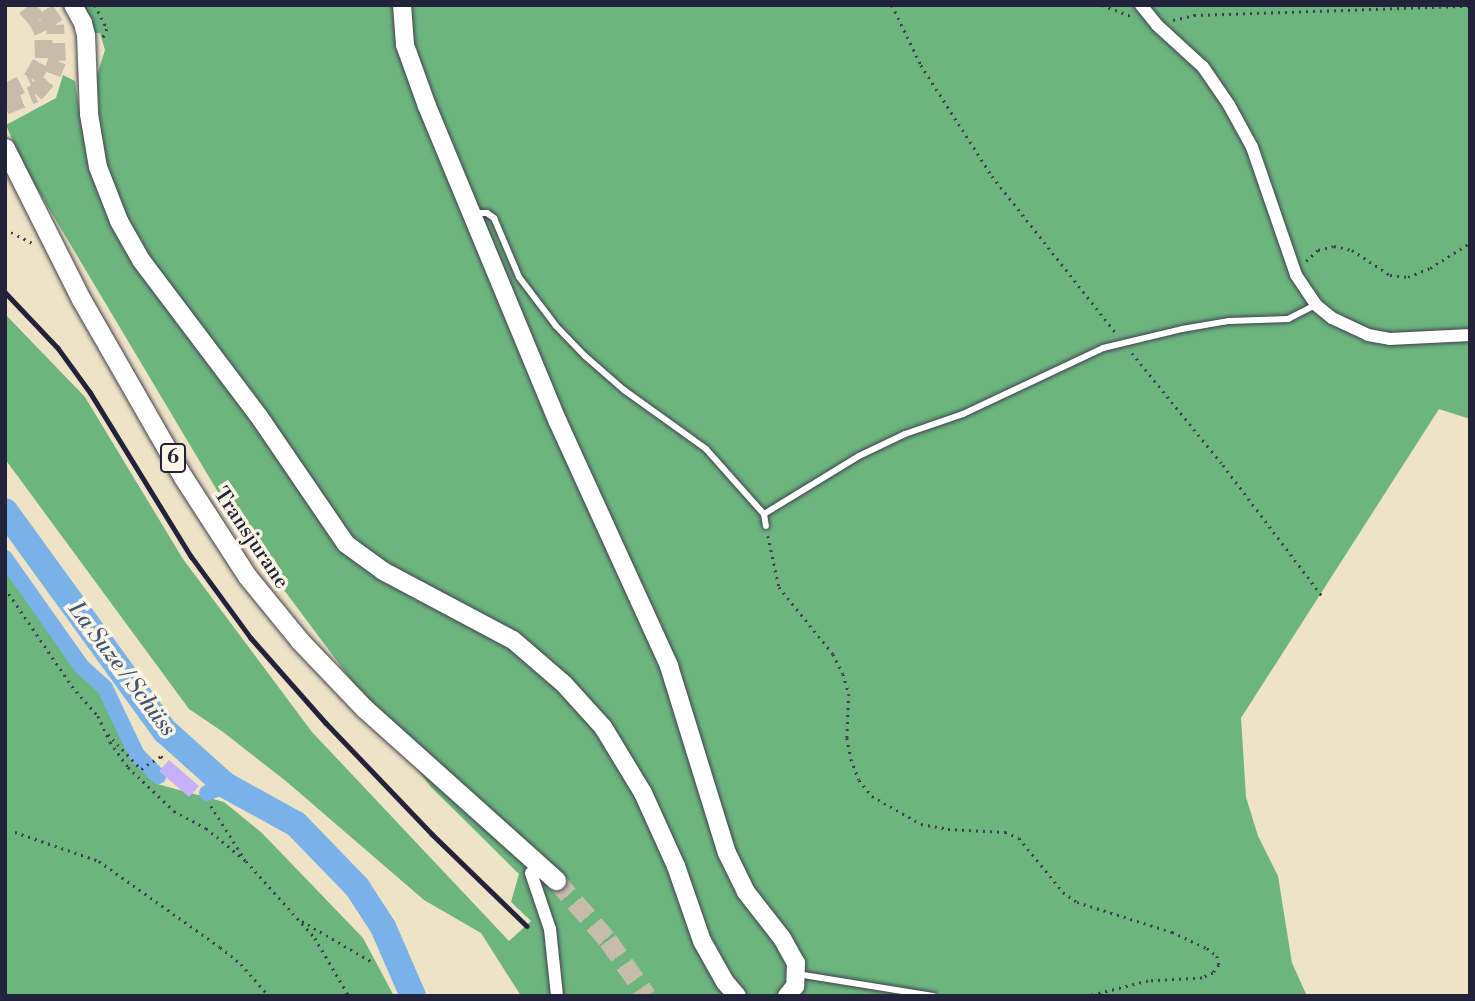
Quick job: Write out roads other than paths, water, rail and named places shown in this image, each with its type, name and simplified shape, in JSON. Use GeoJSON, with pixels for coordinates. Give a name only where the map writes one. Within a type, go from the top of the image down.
{"type":"FeatureCollection","features":[{"type":"Feature","properties":{"kind":"main road","name":"Transjurane"},"geometry":{"type":"LineString","coordinates":[[5,148],[37,217],[81,299],[183,477],[247,576],[337,681],[556,880]]}},
{"type":"Feature","properties":{"kind":"street"},"geometry":{"type":"LineString","coordinates":[[73,5],[86,35],[89,114],[98,167],[119,221],[141,260],[258,415],[346,544],[383,571],[513,640],[564,684],[603,726],[643,793],[676,866],[702,941],[725,982],[737,996]]}},
{"type":"Feature","properties":{"kind":"street"},"geometry":{"type":"LineString","coordinates":[[402,5],[405,45],[412,69],[558,422],[670,666],[732,863],[747,892],[792,952],[797,974],[795,986],[787,996]]}},
{"type":"Feature","properties":{"kind":"street"},"geometry":{"type":"LineString","coordinates":[[1141,5],[1157,25],[1203,67],[1229,105],[1252,147],[1296,275],[1316,305],[1332,318],[1368,335],[1390,340],[1470,335]]}},
{"type":"Feature","properties":{"kind":"street"},"geometry":{"type":"LineString","coordinates":[[531,873],[550,929],[557,996]]}},
{"type":"Feature","properties":{"kind":"lane"},"geometry":{"type":"LineString","coordinates":[[472,213],[486,213],[494,218],[519,277],[556,326],[624,390],[706,449],[764,513],[766,526]]}},
{"type":"Feature","properties":{"kind":"lane"},"geometry":{"type":"LineString","coordinates":[[764,513],[831,472],[905,434],[963,414],[1078,358],[1123,342],[1229,321],[1288,319],[1316,305]]}},
{"type":"Feature","properties":{"kind":"lane"},"geometry":{"type":"LineString","coordinates":[[524,853],[531,873]]}},
{"type":"Feature","properties":{"kind":"lane"},"geometry":{"type":"LineString","coordinates":[[797,974],[933,996]]}},
{"type":"Feature","properties":{"kind":"waterway","name":"La Suze / Schüss"},"geometry":{"type":"LineString","coordinates":[[5,511],[165,731],[225,785],[296,824],[357,887],[383,927],[413,996]]}},
{"type":"Feature","properties":{"kind":"waterway"},"geometry":{"type":"LineString","coordinates":[[5,558],[82,667],[105,688],[137,755],[158,776]]}},
{"type":"Feature","properties":{"kind":"waterway"},"geometry":{"type":"LineString","coordinates":[[207,793],[225,785]]}},
{"type":"Feature","properties":{"kind":"tunnel"},"geometry":{"type":"LineString","coordinates":[[5,93],[32,79],[44,58],[43,32],[38,21],[24,5]]}},
{"type":"Feature","properties":{"kind":"tunnel"},"geometry":{"type":"LineString","coordinates":[[5,106],[35,94],[52,74],[57,61],[55,25],[42,5]]}},
{"type":"Feature","properties":{"kind":"tunnel"},"geometry":{"type":"LineString","coordinates":[[556,880],[608,940],[647,996]]}},
{"type":"Feature","properties":{"kind":"railway"},"geometry":{"type":"LineString","coordinates":[[5,292],[58,348],[90,392],[191,556],[251,638],[326,723],[432,834],[527,926]]}}]}
